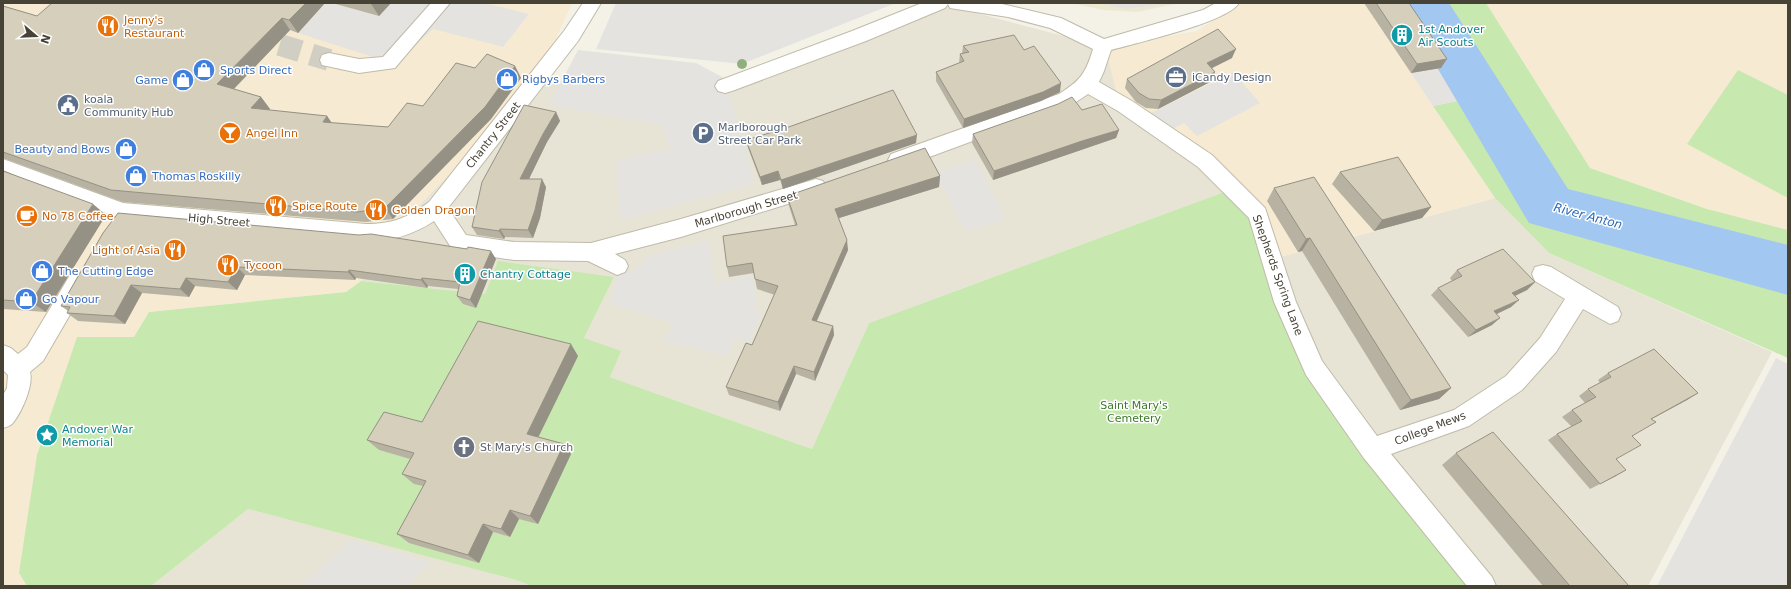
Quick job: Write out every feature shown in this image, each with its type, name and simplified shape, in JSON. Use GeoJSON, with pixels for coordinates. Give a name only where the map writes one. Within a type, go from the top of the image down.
{"type":"FeatureCollection","features":[{"type":"Feature","properties":{"kind":"street"},"geometry":{"type":"LineString","coordinates":[[329,60],[359,66],[388,63],[441,3]]}},
{"type":"Feature","properties":{"kind":"street","name":"Chantry Street"},"geometry":{"type":"LineString","coordinates":[[436,208],[566,42],[592,3]]}},
{"type":"Feature","properties":{"kind":"street"},"geometry":{"type":"LineString","coordinates":[[725,86],[859,36],[939,3]]}},
{"type":"Feature","properties":{"kind":"street"},"geometry":{"type":"LineString","coordinates":[[956,3],[1008,11],[1055,23],[1103,46],[1202,17],[1230,3]]}},
{"type":"Feature","properties":{"kind":"street"},"geometry":{"type":"LineString","coordinates":[[882,165],[1048,107],[1066,99],[1087,84],[1097,68],[1103,46]]}},
{"type":"Feature","properties":{"kind":"street","name":"Shepherds Spring Lane"},"geometry":{"type":"LineString","coordinates":[[1087,84],[1125,106],[1205,162],[1258,214],[1285,302],[1314,368],[1372,449],[1483,586]]}},
{"type":"Feature","properties":{"kind":"street","name":"High Street"},"geometry":{"type":"LineString","coordinates":[[3,167],[122,212],[366,233],[386,233],[412,225],[436,208]]}},
{"type":"Feature","properties":{"kind":"street","name":"Marlborough Street"},"geometry":{"type":"LineString","coordinates":[[436,208],[460,243],[514,251],[591,252],[792,196],[837,180]]}},
{"type":"Feature","properties":{"kind":"street"},"geometry":{"type":"LineString","coordinates":[[109,229],[122,212]]}},
{"type":"Feature","properties":{"kind":"street"},"geometry":{"type":"LineString","coordinates":[[591,252],[617,266]]}},
{"type":"Feature","properties":{"kind":"street"},"geometry":{"type":"LineString","coordinates":[[3,417],[18,389],[21,376],[10,362],[35,354],[90,261]]}},
{"type":"Feature","properties":{"kind":"street"},"geometry":{"type":"LineString","coordinates":[[1543,274],[1610,314]]}},
{"type":"Feature","properties":{"kind":"street","name":"College Mews"},"geometry":{"type":"LineString","coordinates":[[1372,449],[1462,418],[1514,383],[1548,345],[1579,296]]}},
{"type":"Feature","properties":{"kind":"shaded area"},"geometry":{"type":"Polygon","coordinates":[[[3,3],[572,3],[536,84],[382,244],[361,281],[346,292],[149,312],[134,337],[77,337],[19,573],[27,586],[3,586],[3,3]]]}},
{"type":"Feature","properties":{"kind":"shaded area"},"geometry":{"type":"Polygon","coordinates":[[[325,3],[332,3],[379,16],[391,3],[484,3],[529,14],[503,47],[433,29],[395,64],[298,33],[325,3]]]}},
{"type":"Feature","properties":{"kind":"shaded area"},"geometry":{"type":"Polygon","coordinates":[[[616,3],[896,3],[742,64],[596,49],[616,3]]]}},
{"type":"Feature","properties":{"kind":"shaded area"},"geometry":{"type":"Polygon","coordinates":[[[1071,3],[1180,3],[1137,12],[1103,10],[1071,3]]]}},
{"type":"Feature","properties":{"kind":"shaded area"},"geometry":{"type":"Polygon","coordinates":[[[1099,3],[1174,3],[1125,9],[1099,3]]]}},
{"type":"Feature","properties":{"kind":"shaded area"},"geometry":{"type":"Polygon","coordinates":[[[1239,3],[1364,3],[1495,198],[1262,262],[1248,215],[1187,147],[1121,110],[1105,47],[1197,31],[1239,3]]]}},
{"type":"Feature","properties":{"kind":"shaded area"},"geometry":{"type":"Polygon","coordinates":[[[1486,3],[1788,3],[1788,237],[1590,168],[1486,3]]]}},
{"type":"Feature","properties":{"kind":"shaded area"},"geometry":{"type":"Polygon","coordinates":[[[950,6],[1105,47],[1187,147],[1227,191],[869,323],[812,449],[610,377],[584,338],[614,277],[485,294],[361,281],[382,244],[536,84],[725,86],[950,6]]]}},
{"type":"Feature","properties":{"kind":"shaded area","name":"Marlborough Street Car Park"},"geometry":{"type":"Polygon","coordinates":[[[578,50],[696,63],[724,78],[725,86],[744,141],[754,184],[621,220],[617,174],[618,160],[670,149],[661,125],[549,105],[578,50]]]}},
{"type":"Feature","properties":{"kind":"shaded area"},"geometry":{"type":"Polygon","coordinates":[[[1441,68],[1462,100],[1433,106],[1411,73],[1441,68]]]}},
{"type":"Feature","properties":{"kind":"shaded area"},"geometry":{"type":"Polygon","coordinates":[[[1233,72],[1260,103],[1197,136],[1184,123],[1167,132],[1149,114],[1233,72]]]}},
{"type":"Feature","properties":{"kind":"shaded area"},"geometry":{"type":"Polygon","coordinates":[[[975,160],[1006,219],[965,232],[936,172],[975,160]]]}},
{"type":"Feature","properties":{"kind":"shaded area"},"geometry":{"type":"Polygon","coordinates":[[[1495,198],[1549,253],[1772,352],[1648,586],[1472,586],[1309,370],[1262,262],[1495,198]]]}},
{"type":"Feature","properties":{"kind":"shaded area"},"geometry":{"type":"Polygon","coordinates":[[[709,240],[715,283],[753,276],[756,302],[753,309],[762,312],[749,343],[736,338],[728,356],[664,341],[673,323],[610,304],[617,277],[642,266],[646,257],[709,240]]]}},
{"type":"Feature","properties":{"kind":"shaded area"},"geometry":{"type":"Polygon","coordinates":[[[1776,358],[1788,364],[1788,586],[1657,586],[1776,358]]]}},
{"type":"Feature","properties":{"kind":"shaded area"},"geometry":{"type":"Polygon","coordinates":[[[248,509],[516,580],[532,586],[151,586],[248,509]]]}},
{"type":"Feature","properties":{"kind":"shaded area"},"geometry":{"type":"Polygon","coordinates":[[[351,540],[429,562],[408,586],[300,586],[351,540]]]}},
{"type":"Feature","properties":{"kind":"green space"},"geometry":{"type":"Polygon","coordinates":[[[1402,3],[1486,3],[1590,168],[1707,209],[1788,230],[1788,358],[1549,253],[1495,198],[1433,106],[1462,100],[1402,3]]]}},
{"type":"Feature","properties":{"kind":"green space"},"geometry":{"type":"Polygon","coordinates":[[[1738,70],[1788,95],[1788,198],[1687,144],[1738,70]]]}},
{"type":"Feature","properties":{"kind":"green space","name":"Saint Mary's Cemetery"},"geometry":{"type":"Polygon","coordinates":[[[1227,191],[1248,215],[1262,262],[1309,370],[1472,586],[532,586],[516,580],[248,509],[151,586],[27,586],[19,573],[37,455],[77,337],[134,337],[149,312],[346,292],[361,281],[485,294],[498,261],[614,277],[584,338],[621,351],[610,377],[812,449],[869,323],[1227,191]],[[432,432],[379,450],[425,463],[437,490],[478,563],[493,532],[510,537],[432,432]]]}},
{"type":"Feature","properties":{"kind":"building"},"geometry":{"type":"Polygon","coordinates":[[[52,3],[306,3],[289,20],[282,18],[217,84],[261,97],[251,108],[327,116],[323,122],[388,127],[407,103],[423,106],[456,63],[475,68],[487,54],[515,66],[485,107],[385,208],[357,212],[111,190],[3,152],[3,6],[37,16],[52,3]]]}},
{"type":"Feature","properties":{"kind":"building"},"geometry":{"type":"Polygon","coordinates":[[[1376,3],[1409,3],[1447,59],[1417,64],[1376,3]]]}},
{"type":"Feature","properties":{"kind":"building","name":"iCandy Design"},"geometry":{"type":"Polygon","coordinates":[[[1218,29],[1236,49],[1207,63],[1215,72],[1161,100],[1149,99],[1139,93],[1127,79],[1218,29]]]}},
{"type":"Feature","properties":{"kind":"building"},"geometry":{"type":"Polygon","coordinates":[[[1014,35],[1024,50],[1034,46],[1061,83],[1043,92],[964,119],[936,72],[964,61],[960,54],[969,52],[963,46],[1014,35]]]}},
{"type":"Feature","properties":{"kind":"building"},"geometry":{"type":"Polygon","coordinates":[[[893,90],[917,135],[781,180],[778,171],[760,177],[746,140],[783,129],[893,90]]]}},
{"type":"Feature","properties":{"kind":"building"},"geometry":{"type":"Polygon","coordinates":[[[1072,97],[1082,110],[1102,104],[1119,130],[994,171],[973,134],[1058,104],[1072,97]]]}},
{"type":"Feature","properties":{"kind":"building"},"geometry":{"type":"Polygon","coordinates":[[[524,105],[556,112],[520,179],[542,179],[535,210],[528,230],[500,229],[499,231],[472,227],[482,182],[524,105]]]}},
{"type":"Feature","properties":{"kind":"building"},"geometry":{"type":"Polygon","coordinates":[[[925,148],[940,176],[835,209],[847,240],[812,320],[833,326],[814,372],[794,366],[778,402],[726,387],[746,343],[752,345],[778,286],[755,279],[752,263],[727,267],[723,236],[797,225],[787,196],[925,148]]]}},
{"type":"Feature","properties":{"kind":"building"},"geometry":{"type":"Polygon","coordinates":[[[1398,157],[1431,207],[1382,220],[1340,172],[1398,157]]]}},
{"type":"Feature","properties":{"kind":"building"},"geometry":{"type":"Polygon","coordinates":[[[3,171],[93,204],[31,302],[3,300],[3,171]]]}},
{"type":"Feature","properties":{"kind":"building"},"geometry":{"type":"Polygon","coordinates":[[[1314,177],[1451,388],[1411,400],[1310,238],[1306,239],[1274,188],[1314,177]]]}},
{"type":"Feature","properties":{"kind":"building"},"geometry":{"type":"Polygon","coordinates":[[[118,213],[359,235],[371,234],[467,249],[468,247],[491,251],[470,300],[457,296],[460,282],[422,278],[421,280],[349,270],[348,272],[237,267],[228,282],[186,278],[180,289],[131,285],[114,316],[67,313],[70,307],[61,306],[103,233],[118,213]]]}},
{"type":"Feature","properties":{"kind":"building"},"geometry":{"type":"Polygon","coordinates":[[[1503,249],[1535,282],[1512,293],[1519,300],[1494,311],[1500,318],[1476,330],[1438,288],[1462,276],[1457,270],[1503,249]]]}},
{"type":"Feature","properties":{"kind":"building","name":"St Mary's Church"},"geometry":{"type":"Polygon","coordinates":[[[478,321],[571,344],[527,434],[564,444],[530,516],[510,510],[501,529],[483,524],[468,555],[397,534],[426,481],[402,474],[414,453],[367,440],[384,412],[422,422],[478,321]]]}},
{"type":"Feature","properties":{"kind":"building"},"geometry":{"type":"Polygon","coordinates":[[[1654,349],[1698,393],[1651,419],[1656,422],[1632,436],[1641,445],[1616,459],[1626,470],[1600,484],[1557,434],[1582,421],[1572,410],[1596,397],[1588,389],[1611,377],[1608,373],[1654,349]]]}},
{"type":"Feature","properties":{"kind":"building"},"geometry":{"type":"Polygon","coordinates":[[[1493,432],[1629,586],[1570,586],[1456,453],[1493,432]]]}},
{"type":"Feature","properties":{"kind":"waterway","name":"River Anton"},"geometry":{"type":"LineString","coordinates":[[1424,3],[1549,207],[1788,270]]}},
{"type":"Feature","properties":{"kind":"tunnel"},"geometry":{"type":"LineString","coordinates":[[248,35],[329,60]]}},
{"type":"Feature","properties":{"kind":"place","name":"Jenny's Restaurant"},"geometry":{"type":"Point","coordinates":[108,26]}},
{"type":"Feature","properties":{"kind":"place","name":"1st Andover Air Scouts"},"geometry":{"type":"Point","coordinates":[1402,35]}},
{"type":"Feature","properties":{"kind":"place","name":"Sports Direct"},"geometry":{"type":"Point","coordinates":[204,70]}},
{"type":"Feature","properties":{"kind":"place","name":"iCandy Design"},"geometry":{"type":"Point","coordinates":[1176,77]}},
{"type":"Feature","properties":{"kind":"place","name":"Rigbys Barbers"},"geometry":{"type":"Point","coordinates":[507,79]}},
{"type":"Feature","properties":{"kind":"place","name":"Game"},"geometry":{"type":"Point","coordinates":[183,80]}},
{"type":"Feature","properties":{"kind":"place","name":"koala Community Hub"},"geometry":{"type":"Point","coordinates":[68,105]}},
{"type":"Feature","properties":{"kind":"place","name":"Angel Inn"},"geometry":{"type":"Point","coordinates":[230,133]}},
{"type":"Feature","properties":{"kind":"place","name":"Marlborough Street Car Park"},"geometry":{"type":"Point","coordinates":[703,133]}},
{"type":"Feature","properties":{"kind":"place","name":"Beauty and Bows"},"geometry":{"type":"Point","coordinates":[126,149]}},
{"type":"Feature","properties":{"kind":"place","name":"Thomas Roskilly"},"geometry":{"type":"Point","coordinates":[136,176]}},
{"type":"Feature","properties":{"kind":"place","name":"Spice Route"},"geometry":{"type":"Point","coordinates":[276,206]}},
{"type":"Feature","properties":{"kind":"place","name":"Golden Dragon"},"geometry":{"type":"Point","coordinates":[376,210]}},
{"type":"Feature","properties":{"kind":"place","name":"No 78 Coffee"},"geometry":{"type":"Point","coordinates":[27,216]}},
{"type":"Feature","properties":{"kind":"place","name":"Light of Asia"},"geometry":{"type":"Point","coordinates":[175,250]}},
{"type":"Feature","properties":{"kind":"place","name":"Tycoon"},"geometry":{"type":"Point","coordinates":[228,265]}},
{"type":"Feature","properties":{"kind":"place","name":"The Cutting Edge"},"geometry":{"type":"Point","coordinates":[42,271]}},
{"type":"Feature","properties":{"kind":"place","name":"Chantry Cottage"},"geometry":{"type":"Point","coordinates":[465,274]}},
{"type":"Feature","properties":{"kind":"place","name":"Go Vapour"},"geometry":{"type":"Point","coordinates":[26,299]}},
{"type":"Feature","properties":{"kind":"place","name":"Andover War Memorial"},"geometry":{"type":"Point","coordinates":[47,435]}},
{"type":"Feature","properties":{"kind":"place","name":"St Mary's Church"},"geometry":{"type":"Point","coordinates":[464,447]}}]}
